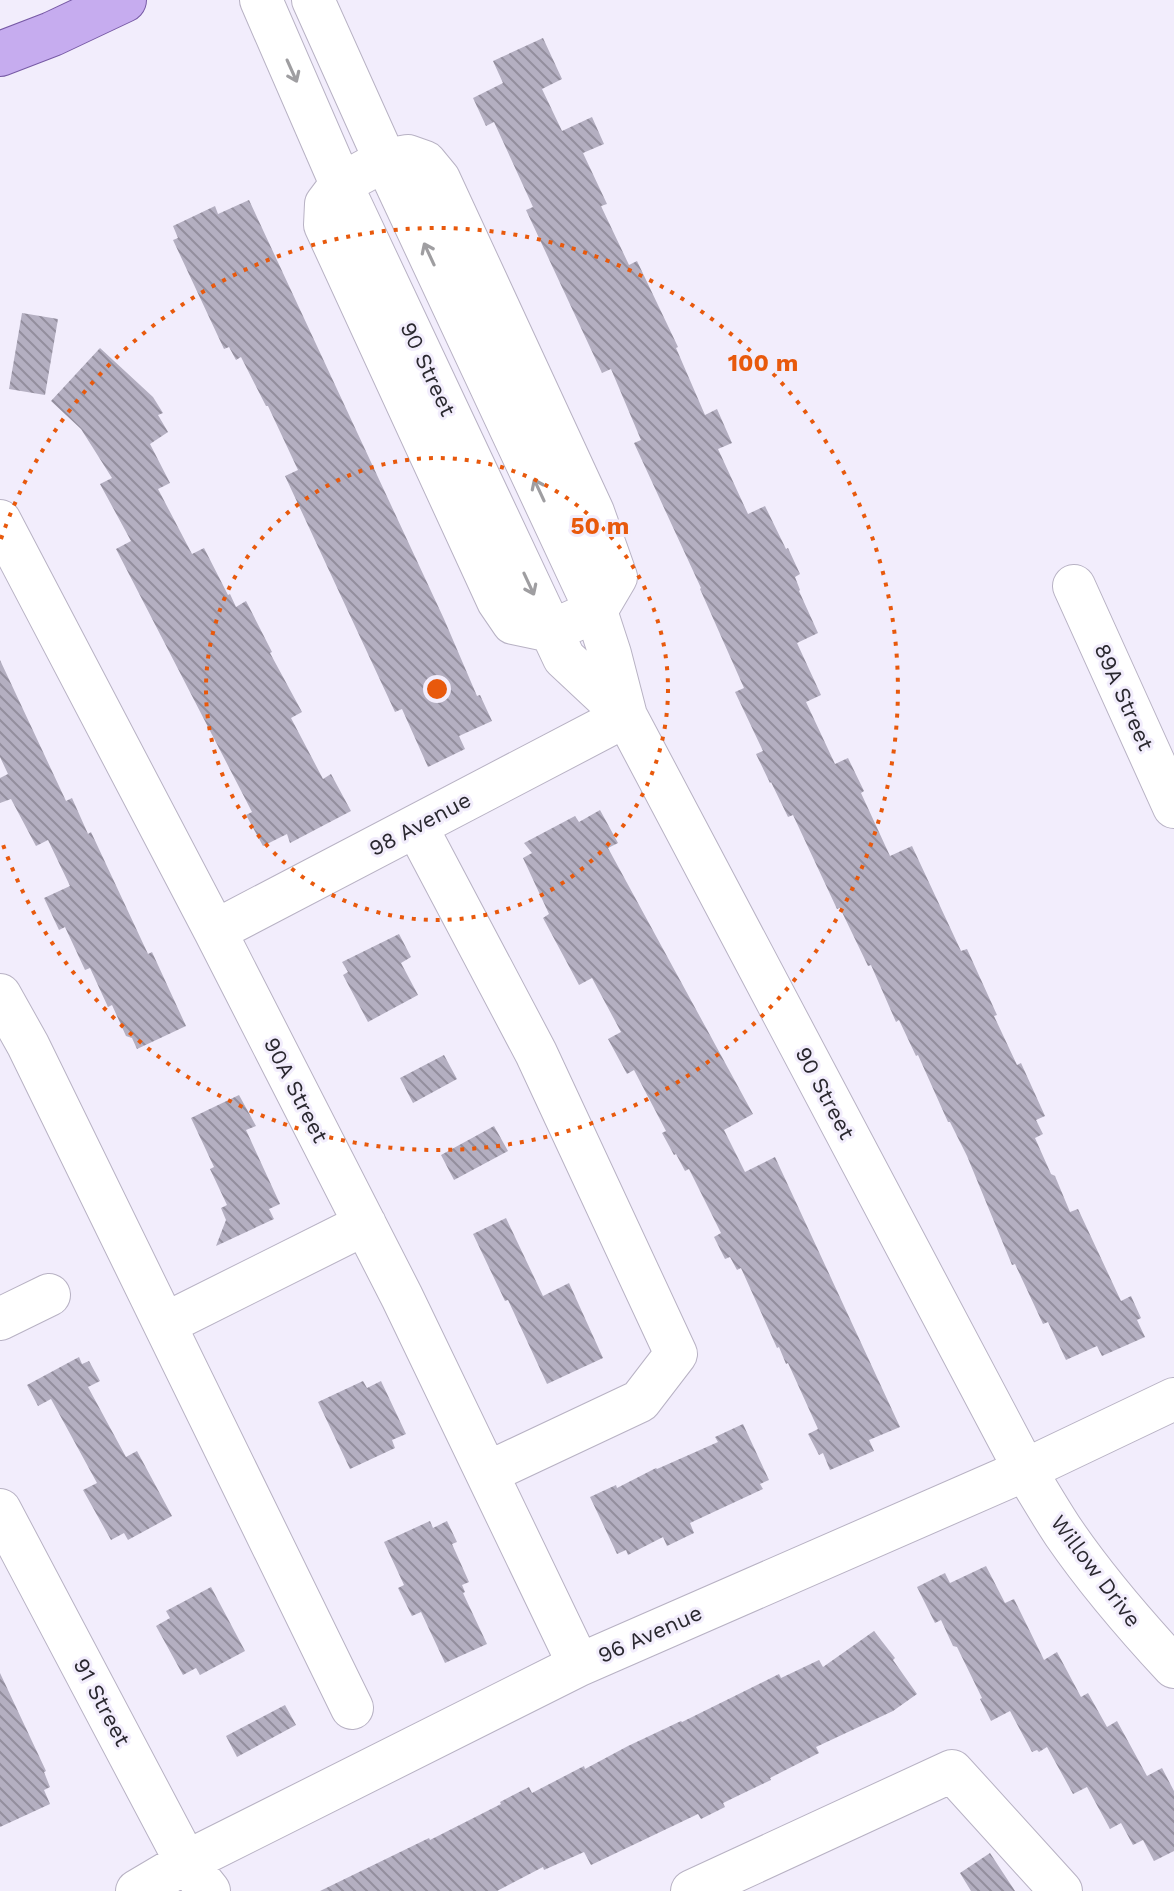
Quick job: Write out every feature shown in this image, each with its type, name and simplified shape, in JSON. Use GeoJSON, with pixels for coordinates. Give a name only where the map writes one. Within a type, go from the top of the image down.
{"type":"FeatureCollection","features":[{"type":"Feature","properties":{"kind":"main road"},"geometry":{"type":"LineString","coordinates":[[0,54],[52,34],[124,0]]}},
{"type":"Feature","properties":{"kind":"main road"},"geometry":{"type":"LineString","coordinates":[[0,68],[52,34]]}},
{"type":"Feature","properties":{"kind":"street"},"geometry":{"type":"LineString","coordinates":[[261,0],[341,184]]}},
{"type":"Feature","properties":{"kind":"street"},"geometry":{"type":"LineString","coordinates":[[313,0],[385,160]]}},
{"type":"Feature","properties":{"kind":"street"},"geometry":{"type":"LineString","coordinates":[[408,156],[425,162],[439,179],[593,512],[616,577],[596,611],[551,631],[513,623],[498,601],[325,225],[326,204],[341,184],[385,160],[408,156]]}},
{"type":"Feature","properties":{"kind":"street","name":"90A Street"},"geometry":{"type":"LineString","coordinates":[[6,547],[215,931],[409,1310],[579,1665]]}},
{"type":"Feature","properties":{"kind":"street","name":"89A Street"},"geometry":{"type":"LineString","coordinates":[[1074,586],[1171,794]]}},
{"type":"Feature","properties":{"kind":"street","name":"90 Street"},"geometry":{"type":"LineString","coordinates":[[596,611],[626,716],[1025,1470]]}},
{"type":"Feature","properties":{"kind":"street","name":"90 Street"},"geometry":{"type":"LineString","coordinates":[[551,631],[564,658],[626,716]]}},
{"type":"Feature","properties":{"kind":"street","name":"98 Avenue"},"geometry":{"type":"LineString","coordinates":[[215,931],[626,716]]}},
{"type":"Feature","properties":{"kind":"street"},"geometry":{"type":"LineString","coordinates":[[416,826],[536,1053],[676,1354],[640,1401],[487,1473]]}},
{"type":"Feature","properties":{"kind":"street"},"geometry":{"type":"LineString","coordinates":[[0,995],[28,1045],[352,1708]]}},
{"type":"Feature","properties":{"kind":"street"},"geometry":{"type":"LineString","coordinates":[[165,1324],[365,1224]]}},
{"type":"Feature","properties":{"kind":"street"},"geometry":{"type":"LineString","coordinates":[[0,1319],[49,1295]]}},
{"type":"Feature","properties":{"kind":"street","name":"96 Avenue"},"geometry":{"type":"LineString","coordinates":[[137,1891],[198,1876],[579,1665],[1025,1470],[1174,1399]]}},
{"type":"Feature","properties":{"kind":"street","name":"Willow Drive"},"geometry":{"type":"LineString","coordinates":[[1025,1470],[1064,1532],[1098,1578],[1174,1667]]}},
{"type":"Feature","properties":{"kind":"street","name":"91 Street"},"geometry":{"type":"LineString","coordinates":[[0,1510],[198,1876]]}},
{"type":"Feature","properties":{"kind":"street"},"geometry":{"type":"LineString","coordinates":[[692,1891],[952,1771],[1061,1891]]}},
{"type":"Feature","properties":{"kind":"building"},"geometry":{"type":"Polygon","coordinates":[[[543,38],[562,79],[542,89],[562,131],[592,117],[604,144],[583,153],[607,204],[601,206],[629,265],[637,261],[678,347],[705,415],[717,409],[732,443],[718,449],[748,514],[765,506],[800,574],[795,577],[799,591],[818,633],[797,643],[821,695],[806,702],[835,764],[848,758],[890,856],[912,846],[961,951],[967,949],[997,1015],[994,1016],[1017,1065],[1021,1063],[1045,1116],[1036,1120],[1043,1134],[1035,1138],[1051,1174],[1055,1176],[1070,1212],[1078,1209],[1121,1301],[1131,1296],[1145,1337],[1102,1356],[1097,1346],[1066,1360],[1048,1322],[1043,1324],[1015,1264],[1012,1265],[967,1156],[918,1055],[899,1020],[896,1022],[871,965],[868,966],[840,908],[837,909],[793,815],[788,817],[756,754],[763,751],[735,692],[744,688],[634,443],[641,440],[611,369],[602,373],[526,210],[533,207],[494,122],[486,126],[473,98],[503,83],[493,61],[543,38]]]}},
{"type":"Feature","properties":{"kind":"building"},"geometry":{"type":"Polygon","coordinates":[[[249,200],[477,696],[480,695],[492,721],[459,736],[465,749],[428,767],[402,709],[395,712],[285,476],[298,470],[268,406],[241,357],[236,360],[229,347],[224,349],[173,240],[178,238],[173,226],[215,206],[218,214],[249,200]]]}},
{"type":"Feature","properties":{"kind":"building"},"geometry":{"type":"Polygon","coordinates":[[[22,313],[58,319],[45,395],[9,389],[22,313]]]}},
{"type":"Feature","properties":{"kind":"building"},"geometry":{"type":"Polygon","coordinates":[[[100,348],[153,397],[163,413],[158,415],[168,432],[150,444],[170,483],[158,489],[192,554],[204,548],[236,607],[246,601],[302,712],[291,718],[323,779],[331,774],[351,811],[290,843],[287,834],[263,846],[246,815],[252,812],[116,549],[131,541],[100,484],[112,478],[81,429],[51,401],[100,348]]]}},
{"type":"Feature","properties":{"kind":"building"},"geometry":{"type":"Polygon","coordinates":[[[0,660],[66,801],[72,798],[88,834],[91,832],[148,954],[152,952],[186,1026],[137,1049],[132,1038],[126,1036],[112,1005],[108,1007],[90,968],[85,970],[65,927],[59,930],[44,898],[70,886],[48,840],[36,846],[11,799],[0,803],[0,778],[8,774],[0,757],[0,660]]]}},
{"type":"Feature","properties":{"kind":"building"},"geometry":{"type":"Polygon","coordinates":[[[600,810],[618,843],[608,848],[753,1114],[724,1130],[745,1172],[775,1157],[900,1427],[869,1440],[874,1451],[830,1470],[823,1453],[819,1455],[808,1434],[818,1429],[741,1268],[737,1270],[730,1257],[725,1259],[714,1237],[721,1233],[689,1169],[685,1171],[674,1155],[662,1133],[666,1131],[634,1070],[627,1074],[608,1039],[621,1032],[592,978],[579,985],[543,918],[549,914],[523,858],[532,853],[524,843],[575,816],[579,822],[600,810]]]}},
{"type":"Feature","properties":{"kind":"building"},"geometry":{"type":"Polygon","coordinates":[[[399,934],[411,957],[401,963],[418,995],[368,1022],[343,975],[348,972],[342,962],[399,934]]]}},
{"type":"Feature","properties":{"kind":"building"},"geometry":{"type":"Polygon","coordinates":[[[444,1055],[457,1079],[413,1103],[400,1078],[444,1055]]]}},
{"type":"Feature","properties":{"kind":"building"},"geometry":{"type":"Polygon","coordinates":[[[239,1095],[256,1126],[246,1130],[280,1204],[269,1209],[274,1219],[216,1246],[226,1220],[221,1208],[227,1205],[210,1169],[214,1167],[191,1118],[239,1095]]]}},
{"type":"Feature","properties":{"kind":"building"},"geometry":{"type":"Polygon","coordinates":[[[494,1126],[508,1151],[454,1180],[441,1155],[494,1126]]]}},
{"type":"Feature","properties":{"kind":"building"},"geometry":{"type":"Polygon","coordinates":[[[506,1218],[543,1296],[569,1283],[603,1358],[547,1384],[473,1234],[506,1218]]]}},
{"type":"Feature","properties":{"kind":"building"},"geometry":{"type":"Polygon","coordinates":[[[79,1357],[82,1364],[89,1361],[100,1381],[88,1387],[126,1457],[137,1451],[172,1516],[128,1540],[124,1533],[111,1540],[83,1490],[97,1483],[51,1399],[38,1406],[27,1385],[79,1357]]]}},
{"type":"Feature","properties":{"kind":"building"},"geometry":{"type":"Polygon","coordinates":[[[363,1381],[367,1388],[381,1381],[406,1434],[392,1440],[395,1448],[350,1469],[318,1402],[363,1381]]]}},
{"type":"Feature","properties":{"kind":"building"},"geometry":{"type":"Polygon","coordinates":[[[743,1424],[769,1480],[760,1484],[763,1489],[690,1523],[694,1533],[667,1546],[663,1537],[628,1555],[626,1550],[617,1554],[590,1497],[718,1442],[715,1437],[743,1424]]]}},
{"type":"Feature","properties":{"kind":"building"},"geometry":{"type":"Polygon","coordinates":[[[430,1521],[433,1528],[447,1521],[457,1542],[452,1544],[469,1582],[462,1585],[463,1593],[487,1644],[445,1663],[421,1612],[412,1616],[398,1588],[404,1585],[384,1542],[430,1521]]]}},
{"type":"Feature","properties":{"kind":"building"},"geometry":{"type":"Polygon","coordinates":[[[986,1566],[1005,1603],[1014,1599],[1044,1660],[1057,1652],[1081,1697],[1088,1693],[1107,1727],[1117,1721],[1147,1776],[1162,1768],[1174,1791],[1174,1851],[1154,1861],[1143,1840],[1133,1845],[1121,1823],[1110,1829],[1087,1787],[1073,1794],[1047,1747],[1032,1752],[1010,1711],[991,1721],[957,1647],[953,1646],[941,1620],[935,1623],[917,1587],[945,1573],[950,1583],[986,1566]]]}},
{"type":"Feature","properties":{"kind":"building"},"geometry":{"type":"Polygon","coordinates":[[[211,1587],[245,1651],[200,1675],[196,1668],[183,1675],[156,1626],[170,1618],[166,1611],[211,1587]]]}},
{"type":"Feature","properties":{"kind":"building"},"geometry":{"type":"Polygon","coordinates":[[[874,1631],[917,1694],[893,1711],[816,1747],[819,1753],[723,1803],[725,1807],[701,1819],[698,1814],[591,1865],[584,1852],[544,1870],[543,1867],[497,1891],[320,1891],[430,1840],[529,1787],[532,1793],[779,1674],[781,1678],[819,1660],[823,1667],[874,1631]]]}},
{"type":"Feature","properties":{"kind":"building"},"geometry":{"type":"Polygon","coordinates":[[[0,1673],[46,1771],[50,1787],[44,1790],[50,1804],[0,1827],[0,1673]]]}},
{"type":"Feature","properties":{"kind":"building"},"geometry":{"type":"Polygon","coordinates":[[[285,1705],[296,1725],[237,1757],[226,1736],[285,1705]]]}},
{"type":"Feature","properties":{"kind":"building"},"geometry":{"type":"Polygon","coordinates":[[[990,1853],[1015,1891],[971,1891],[960,1873],[990,1853]]]}}]}
